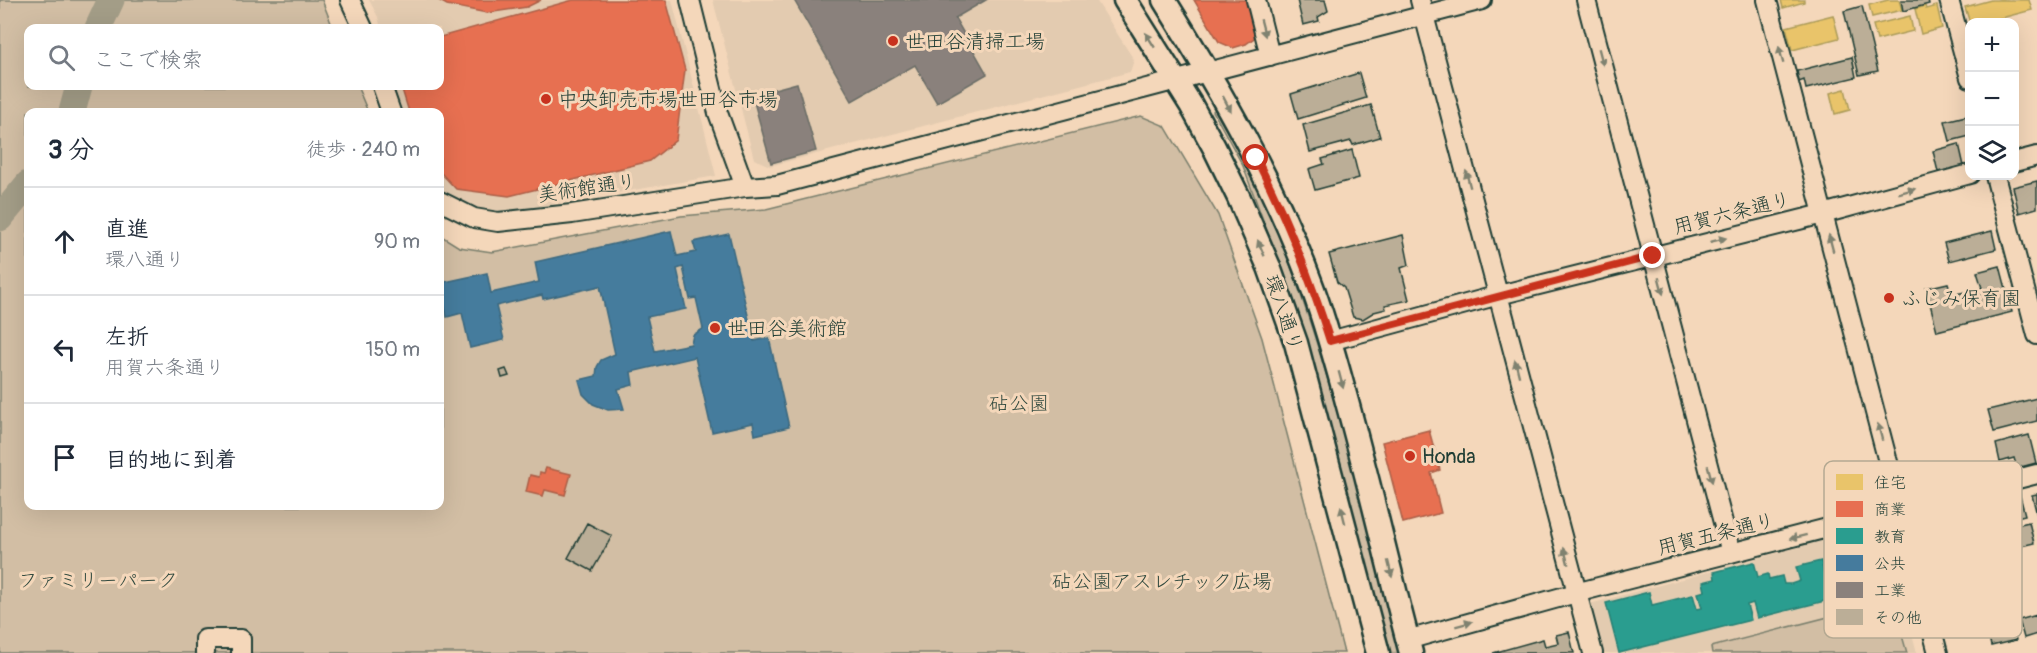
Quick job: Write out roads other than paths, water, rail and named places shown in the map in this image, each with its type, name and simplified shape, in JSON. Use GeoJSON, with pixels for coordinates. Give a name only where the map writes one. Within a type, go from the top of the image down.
{"type":"FeatureCollection","features":[{"type":"Feature","properties":{"kind":"main road","name":"環八通り"},"geometry":{"type":"LineString","coordinates":[[1125,0],[1214,147],[1239,198],[1287,314],[1378,653]]}},
{"type":"Feature","properties":{"kind":"main road","name":"環八通り"},"geometry":{"type":"LineString","coordinates":[[1164,0],[1209,72],[1256,158],[1288,224],[1311,283],[1330,341],[1371,489],[1409,646]]}},
{"type":"Feature","properties":{"kind":"street"},"geometry":{"type":"LineString","coordinates":[[350,0],[361,24]]}},
{"type":"Feature","properties":{"kind":"street"},"geometry":{"type":"LineString","coordinates":[[690,0],[718,114],[744,187]]}},
{"type":"Feature","properties":{"kind":"street"},"geometry":{"type":"LineString","coordinates":[[1256,0],[1270,56]]}},
{"type":"Feature","properties":{"kind":"street","name":"美術館通り"},"geometry":{"type":"LineString","coordinates":[[444,203],[474,218],[498,222],[572,214],[744,187],[777,185],[1270,56],[1422,8],[1482,0]]}},
{"type":"Feature","properties":{"kind":"street"},"geometry":{"type":"LineString","coordinates":[[1586,0],[1731,553]]}},
{"type":"Feature","properties":{"kind":"street"},"geometry":{"type":"LineString","coordinates":[[1767,0],[1888,461]]}},
{"type":"Feature","properties":{"kind":"street"},"geometry":{"type":"LineString","coordinates":[[1949,0],[1968,72]]}},
{"type":"Feature","properties":{"kind":"street"},"geometry":{"type":"LineString","coordinates":[[1422,8],[1593,653]]}},
{"type":"Feature","properties":{"kind":"street"},"geometry":{"type":"LineString","coordinates":[[383,90],[390,108]]}},
{"type":"Feature","properties":{"kind":"street"},"geometry":{"type":"LineString","coordinates":[[2019,161],[2037,156]]}},
{"type":"Feature","properties":{"kind":"street","name":"用賀六条通り"},"geometry":{"type":"LineString","coordinates":[[1330,341],[1499,295],[1823,214],[1965,175]]}},
{"type":"Feature","properties":{"kind":"street"},"geometry":{"type":"LineString","coordinates":[[1996,180],[2037,335]]}},
{"type":"Feature","properties":{"kind":"street","name":"用賀五条通り"},"geometry":{"type":"LineString","coordinates":[[2022,478],[2037,474]]}},
{"type":"Feature","properties":{"kind":"street","name":"用賀五条通り"},"geometry":{"type":"LineString","coordinates":[[1409,646],[1576,594],[1824,529]]}},
{"type":"Feature","properties":{"kind":"street"},"geometry":{"type":"LineString","coordinates":[[1934,638],[1938,653]]}},
{"type":"Feature","properties":{"kind":"street"},"geometry":{"type":"LineString","coordinates":[[205,653],[205,639],[241,639],[241,653]]}},
{"type":"Feature","properties":{"kind":"waterway"},"geometry":{"type":"LineString","coordinates":[[100,24],[111,0]]}},
{"type":"Feature","properties":{"kind":"waterway"},"geometry":{"type":"LineString","coordinates":[[73,108],[78,90]]}},
{"type":"Feature","properties":{"kind":"waterway"},"geometry":{"type":"LineString","coordinates":[[0,218],[24,189]]}},
{"type":"Feature","properties":{"kind":"place","name":"世田谷清掃工場"},"geometry":{"type":"Point","coordinates":[893,41]}},
{"type":"Feature","properties":{"kind":"place","name":"中央卸売市場世田谷市場"},"geometry":{"type":"Point","coordinates":[546,99]}},
{"type":"Feature","properties":{"kind":"place","name":"ふじみ保育園"},"geometry":{"type":"Point","coordinates":[1889,298]}},
{"type":"Feature","properties":{"kind":"place","name":"世田谷美術館"},"geometry":{"type":"Point","coordinates":[715,328]}},
{"type":"Feature","properties":{"kind":"place","name":"Honda"},"geometry":{"type":"Point","coordinates":[1410,456]}},
{"type":"Feature","properties":{"kind":"park label","name":"砧公園"},"geometry":{"type":"Point","coordinates":[1019,403]}},
{"type":"Feature","properties":{"kind":"park label","name":"ファミリーパーク"},"geometry":{"type":"Point","coordinates":[98,580]}},
{"type":"Feature","properties":{"kind":"park label","name":"砧公園アスレチック広場"},"geometry":{"type":"Point","coordinates":[1162,581]}}]}
